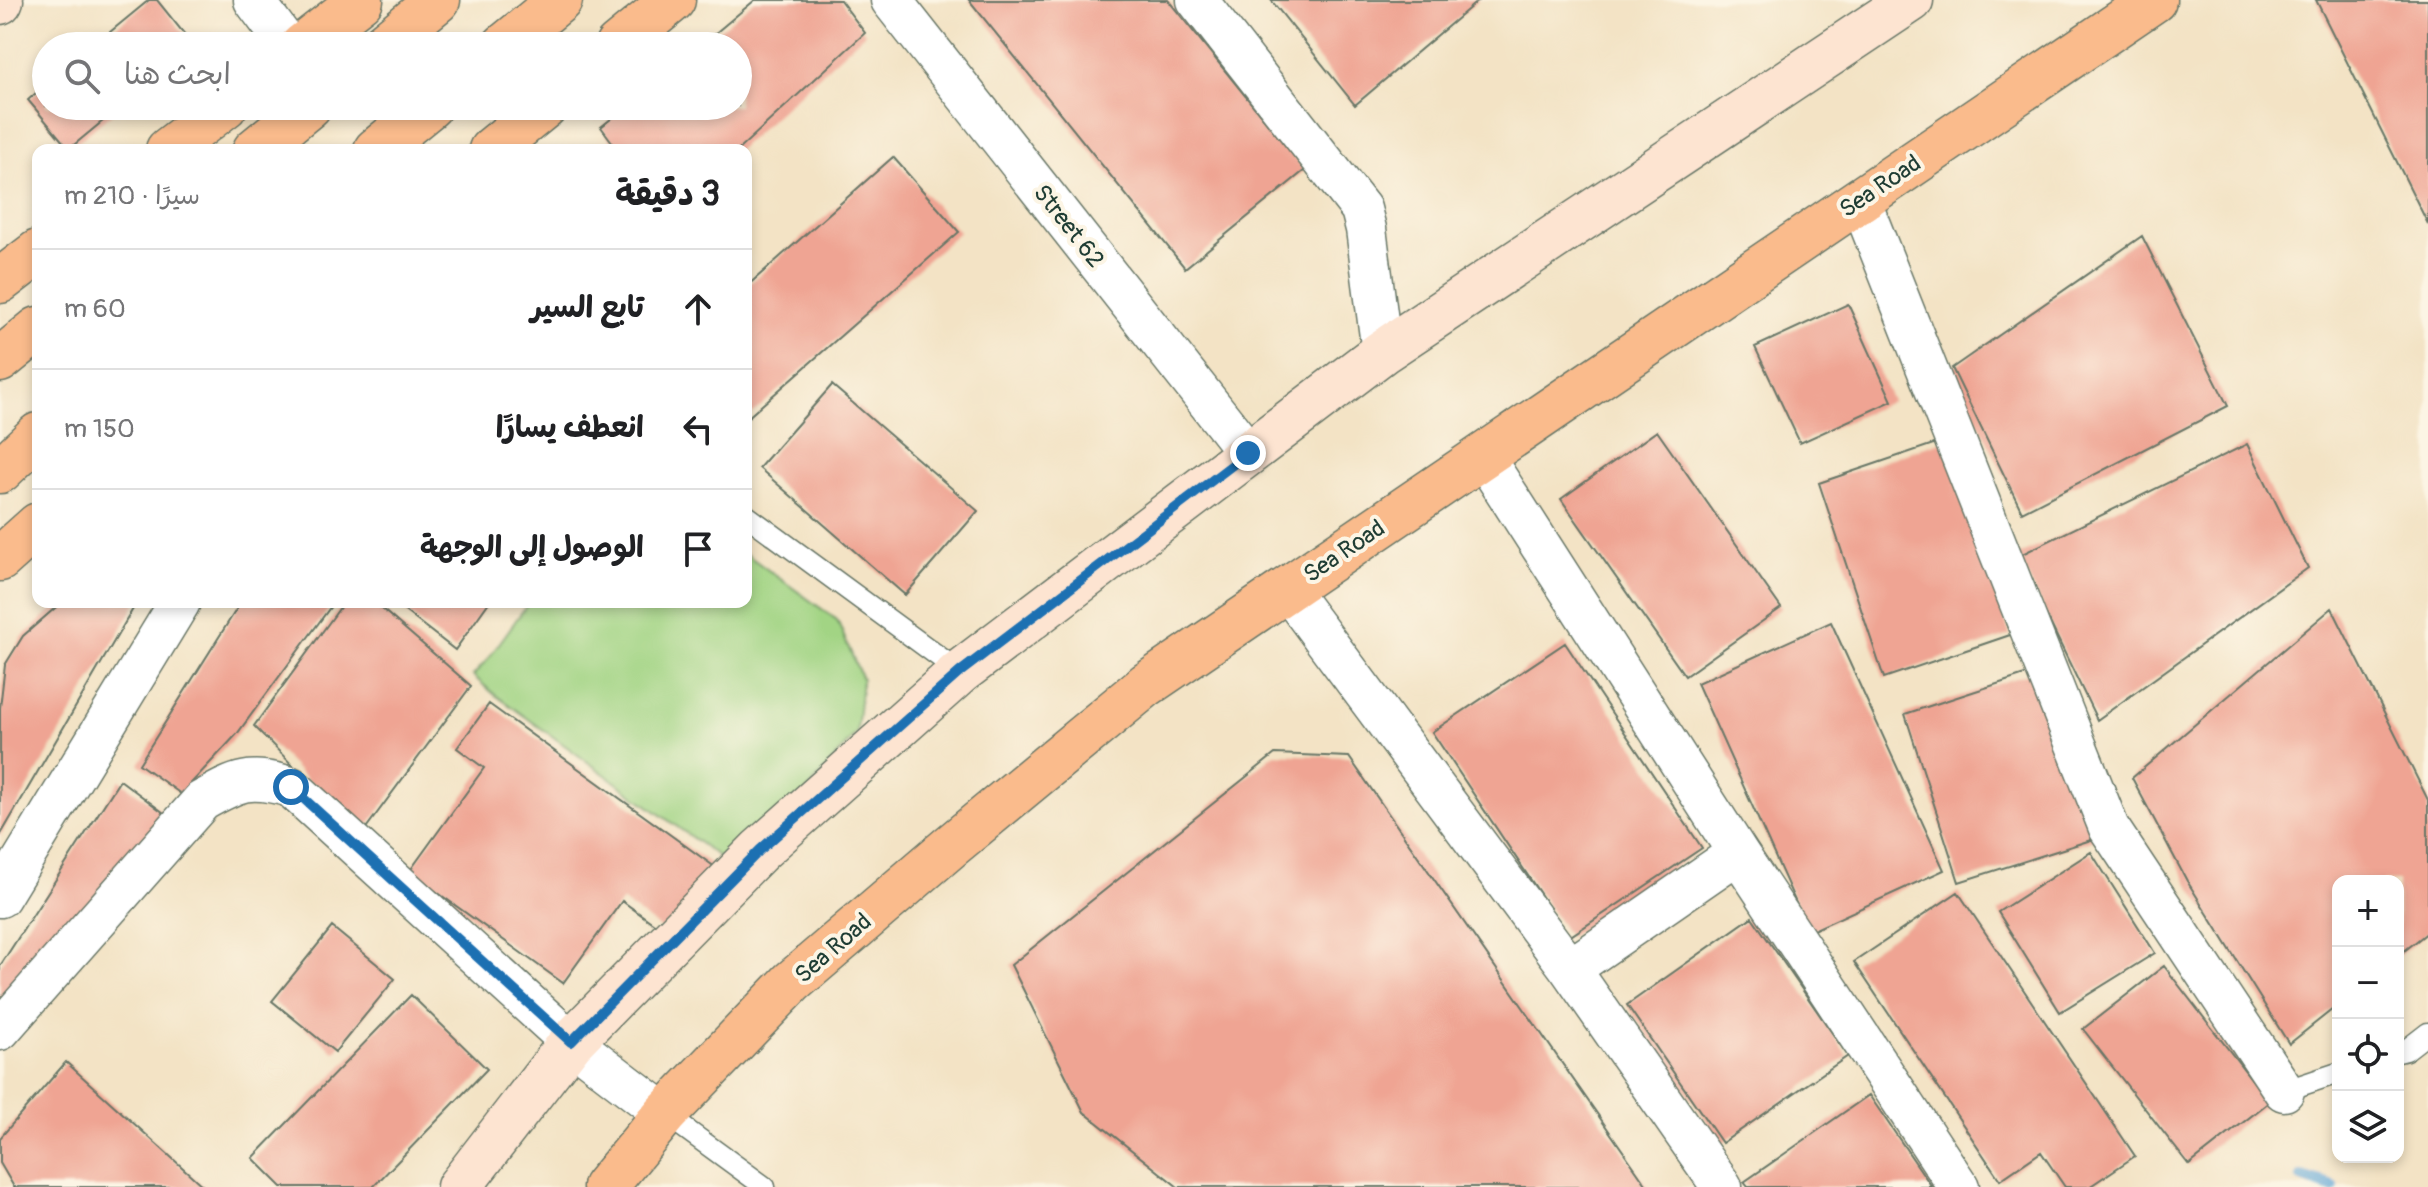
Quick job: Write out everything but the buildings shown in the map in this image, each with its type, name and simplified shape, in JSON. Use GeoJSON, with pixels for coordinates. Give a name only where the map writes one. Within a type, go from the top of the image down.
{"type":"FeatureCollection","features":[{"type":"Feature","properties":{"kind":"highway"},"geometry":{"type":"LineString","coordinates":[[320,32],[361,0]]}},
{"type":"Feature","properties":{"kind":"highway"},"geometry":{"type":"LineString","coordinates":[[399,32],[438,0]]}},
{"type":"Feature","properties":{"kind":"highway"},"geometry":{"type":"LineString","coordinates":[[521,32],[560,0]]}},
{"type":"Feature","properties":{"kind":"highway"},"geometry":{"type":"LineString","coordinates":[[634,32],[673,0]]}},
{"type":"Feature","properties":{"kind":"highway","name":"Sea Road"},"geometry":{"type":"LineString","coordinates":[[605,1187],[665,1114],[792,982],[1146,685],[2154,0]]}},
{"type":"Feature","properties":{"kind":"highway"},"geometry":{"type":"LineString","coordinates":[[176,144],[207,120]]}},
{"type":"Feature","properties":{"kind":"highway"},"geometry":{"type":"LineString","coordinates":[[262,144],[292,120]]}},
{"type":"Feature","properties":{"kind":"highway"},"geometry":{"type":"LineString","coordinates":[[383,144],[413,120]]}},
{"type":"Feature","properties":{"kind":"highway"},"geometry":{"type":"LineString","coordinates":[[498,144],[528,120]]}},
{"type":"Feature","properties":{"kind":"highway"},"geometry":{"type":"LineString","coordinates":[[0,281],[32,257]]}},
{"type":"Feature","properties":{"kind":"highway"},"geometry":{"type":"LineString","coordinates":[[0,360],[32,334]]}},
{"type":"Feature","properties":{"kind":"highway"},"geometry":{"type":"LineString","coordinates":[[0,471],[32,441]]}},
{"type":"Feature","properties":{"kind":"highway"},"geometry":{"type":"LineString","coordinates":[[0,559],[32,530]]}},
{"type":"Feature","properties":{"kind":"street"},"geometry":{"type":"LineString","coordinates":[[254,0],[278,32]]}},
{"type":"Feature","properties":{"kind":"street","name":"Street 62"},"geometry":{"type":"LineString","coordinates":[[891,0],[1248,453]]}},
{"type":"Feature","properties":{"kind":"street"},"geometry":{"type":"LineString","coordinates":[[1197,0],[1361,209],[1382,352]]}},
{"type":"Feature","properties":{"kind":"street"},"geometry":{"type":"LineString","coordinates":[[459,1187],[571,1042],[760,850],[960,672],[1382,352],[1911,0]]}},
{"type":"Feature","properties":{"kind":"street"},"geometry":{"type":"LineString","coordinates":[[1860,200],[2109,828],[2284,1091]]}},
{"type":"Feature","properties":{"kind":"street"},"geometry":{"type":"LineString","coordinates":[[1483,456],[1738,853],[1959,1187]]}},
{"type":"Feature","properties":{"kind":"street"},"geometry":{"type":"LineString","coordinates":[[1287,589],[1570,969],[1722,1187]]}},
{"type":"Feature","properties":{"kind":"street"},"geometry":{"type":"LineString","coordinates":[[0,897],[176,608]]}},
{"type":"Feature","properties":{"kind":"street"},"geometry":{"type":"LineString","coordinates":[[0,1030],[202,801],[232,783],[264,779],[291,787],[571,1042],[665,1114]]}},
{"type":"Feature","properties":{"kind":"street"},"geometry":{"type":"LineString","coordinates":[[1570,969],[1738,853]]}},
{"type":"Feature","properties":{"kind":"lane"},"geometry":{"type":"LineString","coordinates":[[752,519],[960,672]]}},
{"type":"Feature","properties":{"kind":"lane"},"geometry":{"type":"LineString","coordinates":[[2404,1050],[2428,1033]]}},
{"type":"Feature","properties":{"kind":"lane"},"geometry":{"type":"LineString","coordinates":[[2284,1091],[2332,1075]]}},
{"type":"Feature","properties":{"kind":"lane"},"geometry":{"type":"LineString","coordinates":[[665,1114],[765,1187]]}},
{"type":"Feature","properties":{"kind":"green space"},"geometry":{"type":"Polygon","coordinates":[[[752,558],[837,620],[862,679],[857,732],[783,819],[723,860],[494,694],[473,676],[525,608],[752,608],[752,558]]]}},
{"type":"Feature","properties":{"kind":"waterway"},"geometry":{"type":"LineString","coordinates":[[2302,1177],[2333,1187]]}},
{"type":"Feature","properties":{"kind":"route"},"geometry":{"type":"LineString","coordinates":[[291,787],[571,1042],[760,850],[960,672],[1248,453]]}}]}
